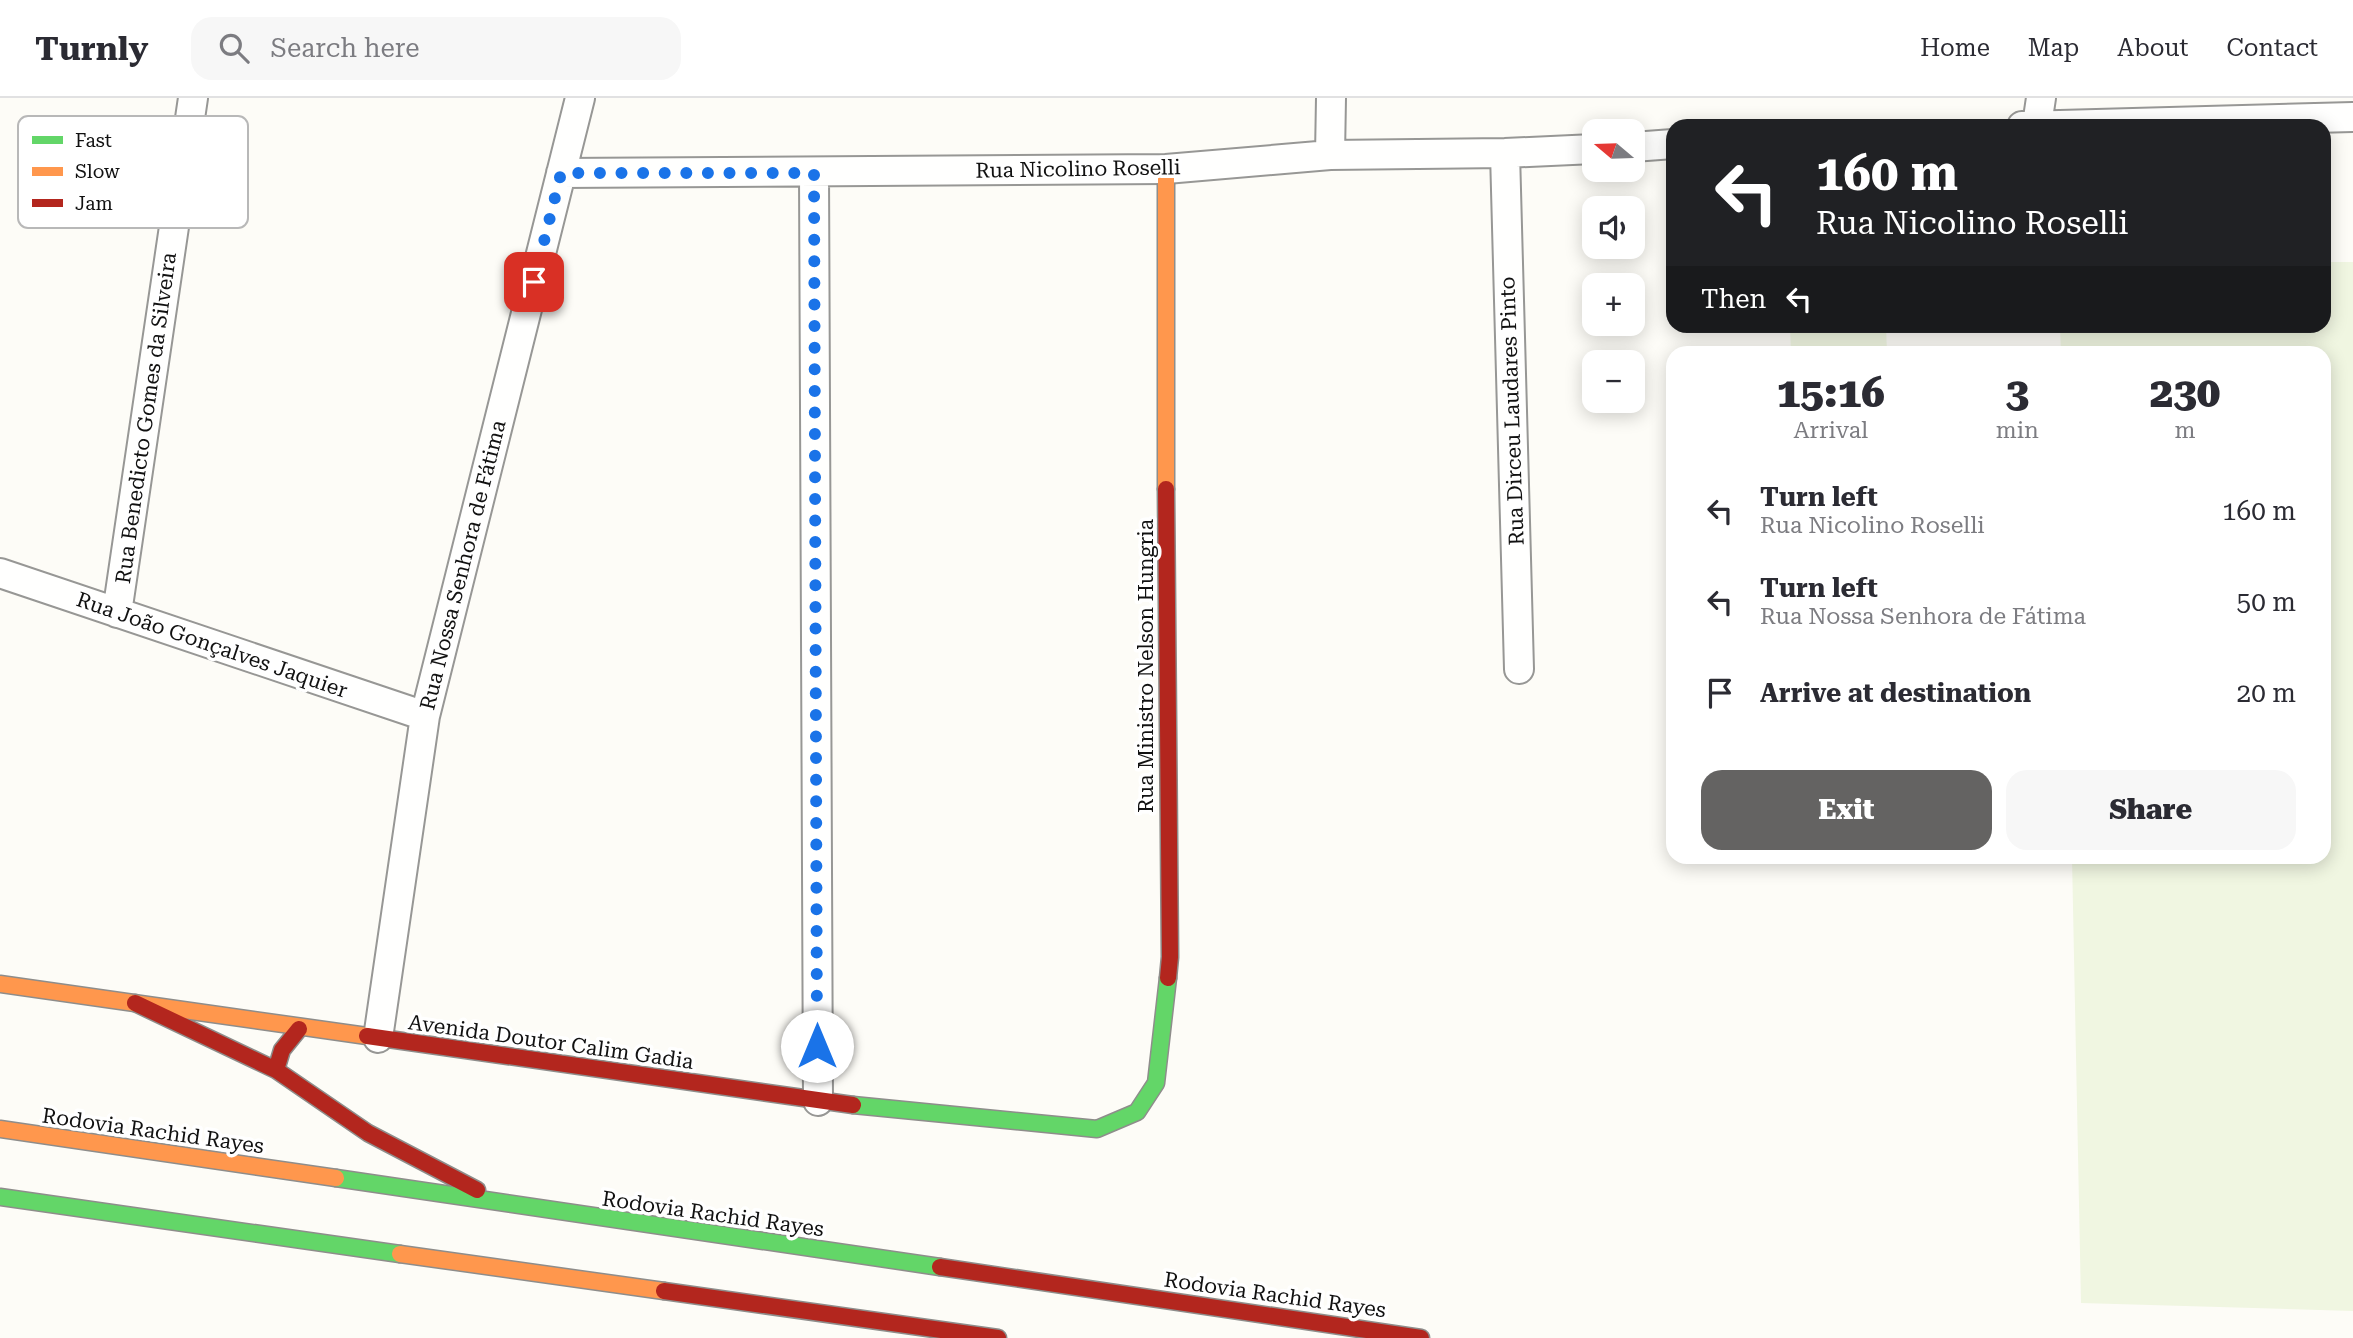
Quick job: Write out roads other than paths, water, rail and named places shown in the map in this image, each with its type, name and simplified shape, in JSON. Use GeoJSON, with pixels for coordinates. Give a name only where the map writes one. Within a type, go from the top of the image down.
{"type":"FeatureCollection","features":[{"type":"Feature","properties":{"kind":"main road","name":"Rua Ministro Nelson Hungria"},"geometry":{"type":"LineString","coordinates":[[1097,1129],[1137,1112],[1156,1083],[1170,957],[1166,675],[1166,169]]}},
{"type":"Feature","properties":{"kind":"main road","name":"Avenida Doutor Calim Gadia"},"geometry":{"type":"LineString","coordinates":[[0,984],[818,1101],[1097,1129]]}},
{"type":"Feature","properties":{"kind":"main road"},"geometry":{"type":"LineString","coordinates":[[135,1003],[276,1070],[368,1133],[507,1205]]}},
{"type":"Feature","properties":{"kind":"main road"},"geometry":{"type":"LineString","coordinates":[[276,1070],[282,1050],[299,1028]]}},
{"type":"Feature","properties":{"kind":"main road","name":"Rodovia Rachid Rayes"},"geometry":{"type":"LineString","coordinates":[[0,1129],[1421,1338]]}},
{"type":"Feature","properties":{"kind":"main road"},"geometry":{"type":"LineString","coordinates":[[0,1197],[998,1338]]}},
{"type":"Feature","properties":{"kind":"street","name":"Rua Benedicto Gomes da Silveira"},"geometry":{"type":"LineString","coordinates":[[190,116],[193,98]]}},
{"type":"Feature","properties":{"kind":"street","name":"Rua Nossa Senhora de Fátima"},"geometry":{"type":"LineString","coordinates":[[378,1038],[425,716],[580,98]]}},
{"type":"Feature","properties":{"kind":"street"},"geometry":{"type":"LineString","coordinates":[[1330,155],[1331,98]]}},
{"type":"Feature","properties":{"kind":"street"},"geometry":{"type":"LineString","coordinates":[[2038,119],[2040,98]]}},
{"type":"Feature","properties":{"kind":"street"},"geometry":{"type":"LineString","coordinates":[[2274,119],[2353,117]]}},
{"type":"Feature","properties":{"kind":"street"},"geometry":{"type":"LineString","coordinates":[[1645,145],[1666,144]]}},
{"type":"Feature","properties":{"kind":"street","name":"Rua Nicolino Roselli"},"geometry":{"type":"LineString","coordinates":[[561,173],[1166,169],[1330,155],[1582,150]]}},
{"type":"Feature","properties":{"kind":"street","name":"Rua Dirceu Laudares Pinto"},"geometry":{"type":"LineString","coordinates":[[1505,153],[1519,669]]}},
{"type":"Feature","properties":{"kind":"street"},"geometry":{"type":"LineString","coordinates":[[814,173],[818,1101]]}},
{"type":"Feature","properties":{"kind":"street","name":"Rua Benedicto Gomes da Silveira"},"geometry":{"type":"LineString","coordinates":[[117,613],[174,228]]}},
{"type":"Feature","properties":{"kind":"street","name":"Rua João Gonçalves Jaquier"},"geometry":{"type":"LineString","coordinates":[[0,573],[425,716]]}}]}
